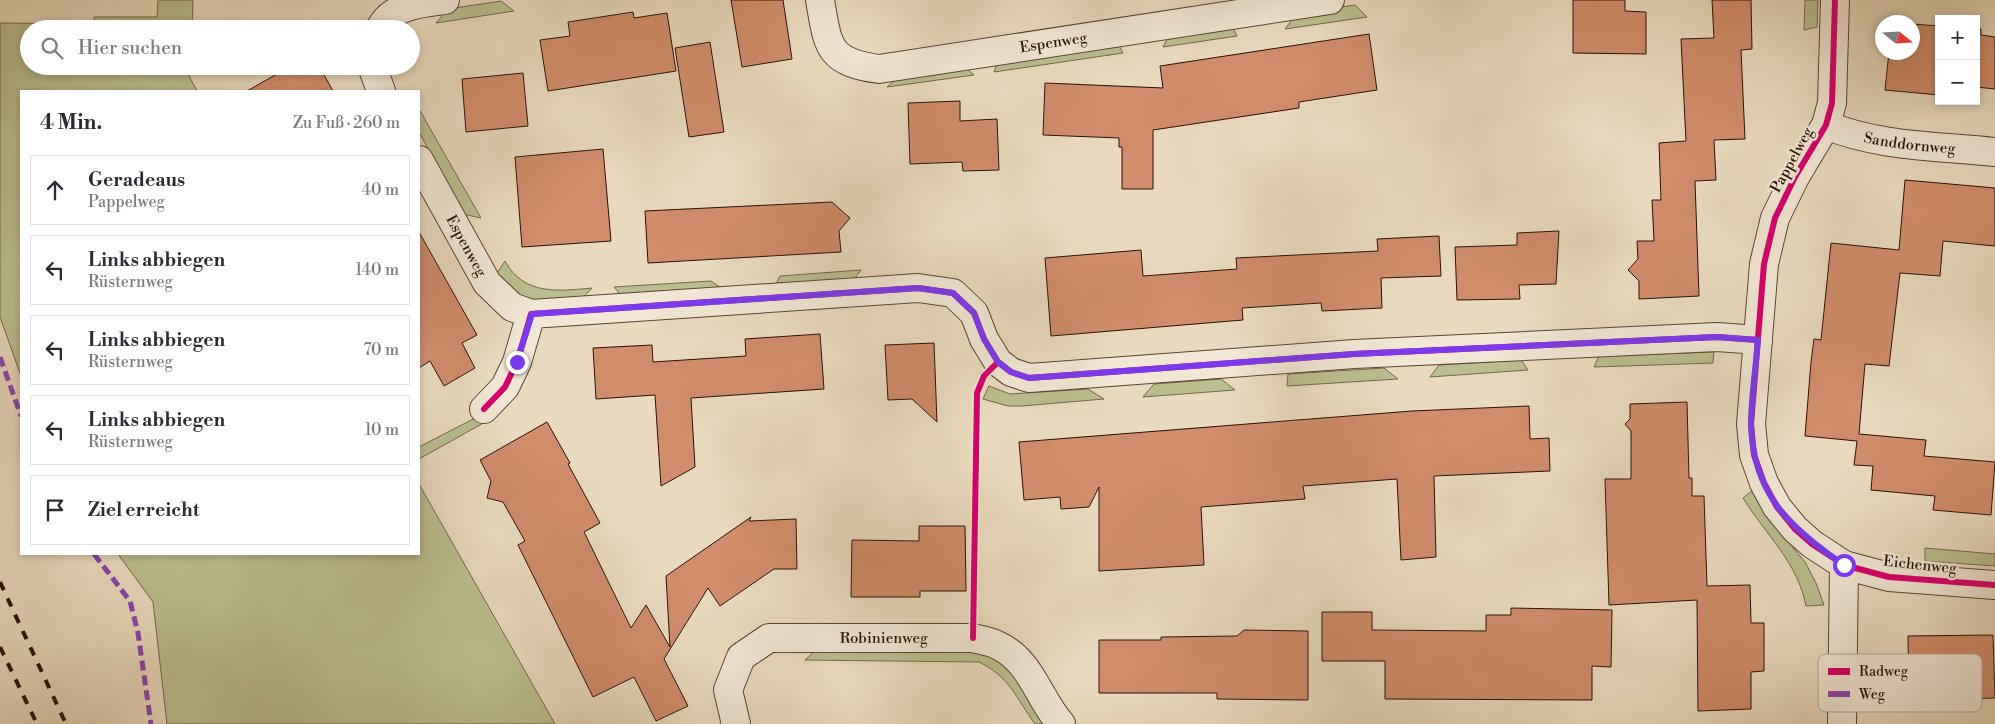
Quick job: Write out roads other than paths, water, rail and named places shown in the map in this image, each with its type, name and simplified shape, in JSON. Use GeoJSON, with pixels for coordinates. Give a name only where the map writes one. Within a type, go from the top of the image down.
{"type":"FeatureCollection","features":[{"type":"Feature","properties":{"kind":"street"},"geometry":{"type":"LineString","coordinates":[[388,20],[394,13],[413,5],[445,0]]}},
{"type":"Feature","properties":{"kind":"street","name":"Espenweg"},"geometry":{"type":"LineString","coordinates":[[820,0],[826,33],[835,52],[845,61],[860,66],[880,69],[1330,0]]}},
{"type":"Feature","properties":{"kind":"street","name":"Pappelweg"},"geometry":{"type":"LineString","coordinates":[[1835,0],[1832,103],[1826,125],[1795,176],[1775,218],[1764,264],[1751,424],[1754,455],[1764,483],[1777,507],[1812,544],[1844,565]]}},
{"type":"Feature","properties":{"kind":"street"},"geometry":{"type":"LineString","coordinates":[[375,75],[380,90]]}},
{"type":"Feature","properties":{"kind":"street","name":"Sanddornweg"},"geometry":{"type":"LineString","coordinates":[[1826,125],[1850,134],[1882,141],[1995,152]]}},
{"type":"Feature","properties":{"kind":"street","name":"Espenweg"},"geometry":{"type":"LineString","coordinates":[[420,162],[487,283],[512,307],[532,314]]}},
{"type":"Feature","properties":{"kind":"street"},"geometry":{"type":"LineString","coordinates":[[484,409],[505,387],[517,362],[532,314],[918,288],[953,293],[974,313],[984,339],[998,362],[1011,372],[1029,378],[1354,354],[1707,337],[1758,340]]}},
{"type":"Feature","properties":{"kind":"street"},"geometry":{"type":"LineString","coordinates":[[1843,654],[1844,565]]}},
{"type":"Feature","properties":{"kind":"street","name":"Eichenweg"},"geometry":{"type":"LineString","coordinates":[[1844,565],[1889,577],[1995,584]]}},
{"type":"Feature","properties":{"kind":"street","name":"Robinienweg"},"geometry":{"type":"LineString","coordinates":[[736,724],[728,690],[741,657],[769,638],[973,638],[995,644],[1013,654],[1026,666],[1047,704],[1061,724]]}},
{"type":"Feature","properties":{"kind":"railway"},"geometry":{"type":"LineString","coordinates":[[0,582],[66,724]]}},
{"type":"Feature","properties":{"kind":"railway"},"geometry":{"type":"LineString","coordinates":[[0,647],[37,724]]}}]}
